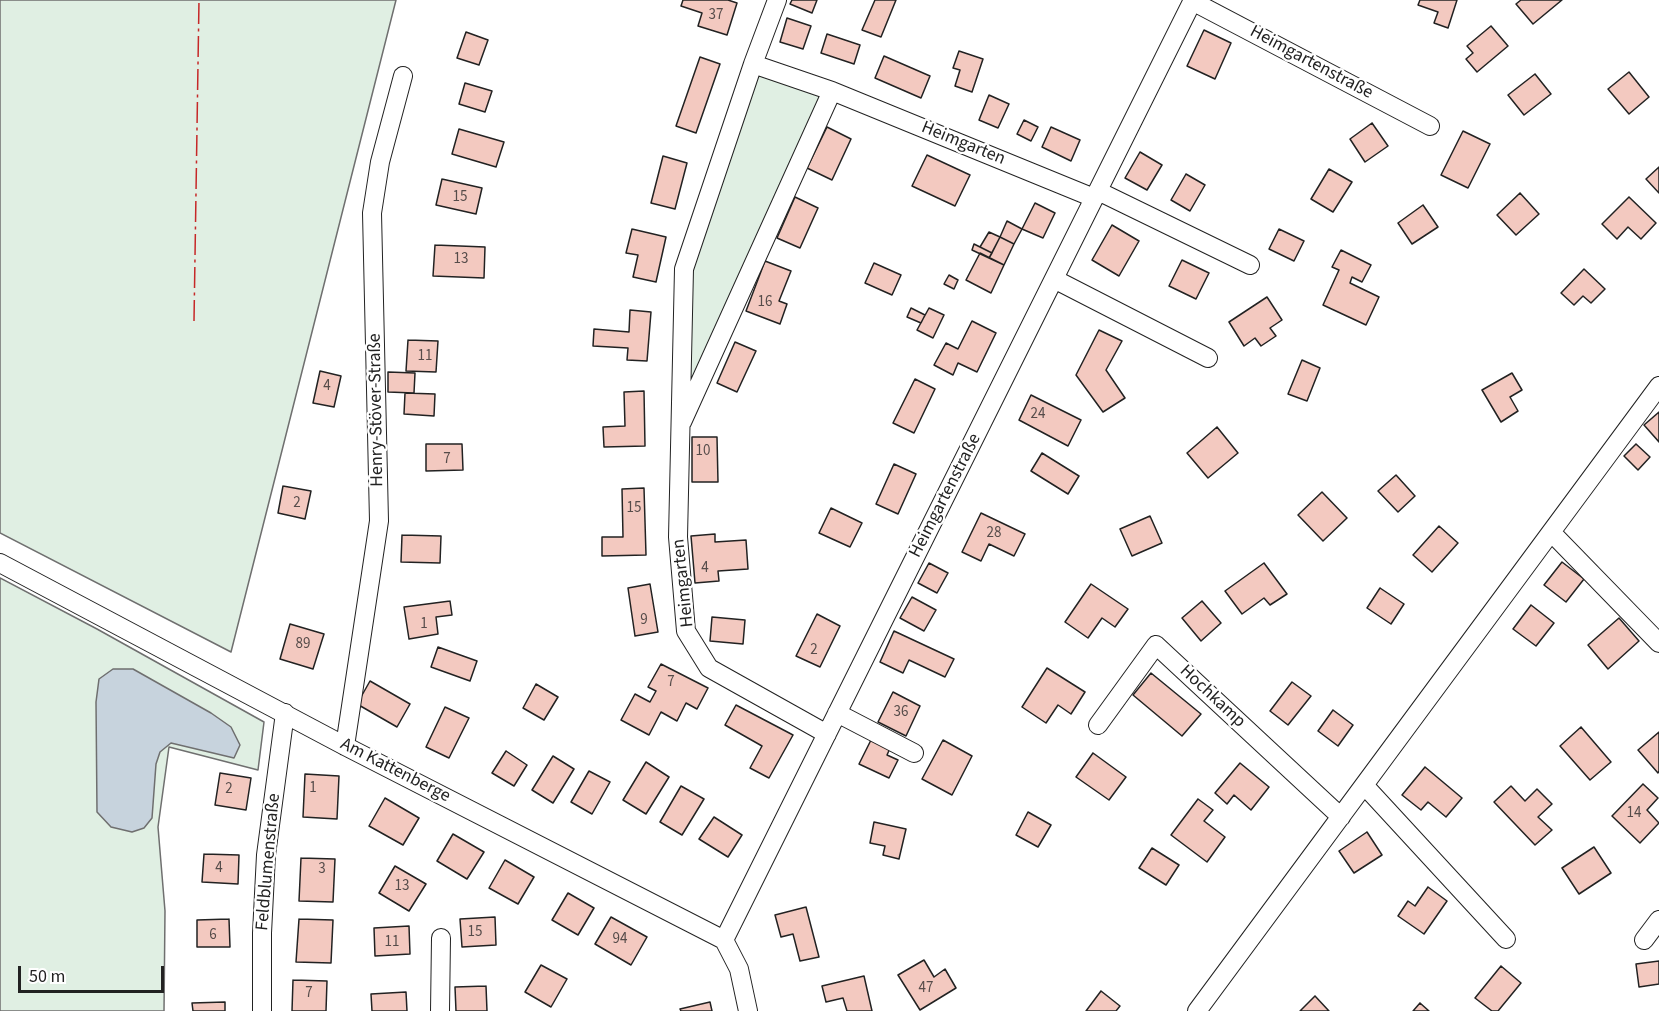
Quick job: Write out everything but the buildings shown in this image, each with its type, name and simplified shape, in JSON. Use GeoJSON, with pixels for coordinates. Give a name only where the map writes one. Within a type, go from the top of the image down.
{"type":"FeatureCollection","features":[{"type":"Feature","properties":{"kind":"street","name":"Heimgarten"},"geometry":{"type":"LineString","coordinates":[[777,0],[684,269],[678,537],[686,631],[709,668],[827,734]]}},
{"type":"Feature","properties":{"kind":"street","name":"Heimgartenstraße"},"geometry":{"type":"LineString","coordinates":[[724,940],[1192,0],[1430,126]]}},
{"type":"Feature","properties":{"kind":"street","name":"Heimgarten"},"geometry":{"type":"LineString","coordinates":[[753,64],[832,91],[1096,195]]}},
{"type":"Feature","properties":{"kind":"street","name":"Henry-Stöver-Straße"},"geometry":{"type":"LineString","coordinates":[[345,746],[379,520],[372,213],[380,162],[403,76]]}},
{"type":"Feature","properties":{"kind":"street","name":"Heimgarten"},"geometry":{"type":"LineString","coordinates":[[679,429],[832,91]]}},
{"type":"Feature","properties":{"kind":"street"},"geometry":{"type":"LineString","coordinates":[[1096,195],[1250,265]]}},
{"type":"Feature","properties":{"kind":"street"},"geometry":{"type":"LineString","coordinates":[[1054,279],[1208,358]]}},
{"type":"Feature","properties":{"kind":"street"},"geometry":{"type":"LineString","coordinates":[[1197,1011],[1659,386]]}},
{"type":"Feature","properties":{"kind":"street"},"geometry":{"type":"LineString","coordinates":[[1551,532],[1659,643]]}},
{"type":"Feature","properties":{"kind":"street","name":"Am Kattenberge"},"geometry":{"type":"LineString","coordinates":[[0,563],[345,746],[724,940]]}},
{"type":"Feature","properties":{"kind":"street","name":"Hochkamp"},"geometry":{"type":"LineString","coordinates":[[1098,725],[1156,645],[1341,817]]}},
{"type":"Feature","properties":{"kind":"street","name":"Feldblumenstraße"},"geometry":{"type":"LineString","coordinates":[[262,1011],[262,933],[266,855],[285,713]]}},
{"type":"Feature","properties":{"kind":"street"},"geometry":{"type":"LineString","coordinates":[[837,713],[914,753]]}},
{"type":"Feature","properties":{"kind":"street"},"geometry":{"type":"LineString","coordinates":[[1364,785],[1506,939]]}},
{"type":"Feature","properties":{"kind":"street"},"geometry":{"type":"LineString","coordinates":[[1644,940],[1659,920]]}},
{"type":"Feature","properties":{"kind":"street"},"geometry":{"type":"LineString","coordinates":[[440,1011],[441,938]]}},
{"type":"Feature","properties":{"kind":"street"},"geometry":{"type":"LineString","coordinates":[[724,940],[739,969],[748,1011]]}},
{"type":"Feature","properties":{"kind":"green space"},"geometry":{"type":"Polygon","coordinates":[[[0,0],[396,0],[231,652],[0,533],[0,0]]]}},
{"type":"Feature","properties":{"kind":"green space"},"geometry":{"type":"Polygon","coordinates":[[[753,64],[832,91],[679,429],[684,269],[753,64]]]}},
{"type":"Feature","properties":{"kind":"green space"},"geometry":{"type":"Polygon","coordinates":[[[0,578],[264,722],[258,770],[169,747],[158,827],[165,911],[164,1011],[0,1011],[0,578]]]}},
{"type":"Feature","properties":{"kind":"shaded area"},"geometry":{"type":"Polygon","coordinates":[[[113,669],[133,669],[211,713],[231,727],[240,745],[234,758],[171,743],[160,752],[156,764],[152,818],[144,828],[132,832],[111,827],[97,812],[96,702],[99,679],[113,669]]]}},
{"type":"Feature","properties":{"kind":"power"},"geometry":{"type":"LineString","coordinates":[[194,321],[199,0]]}}]}
